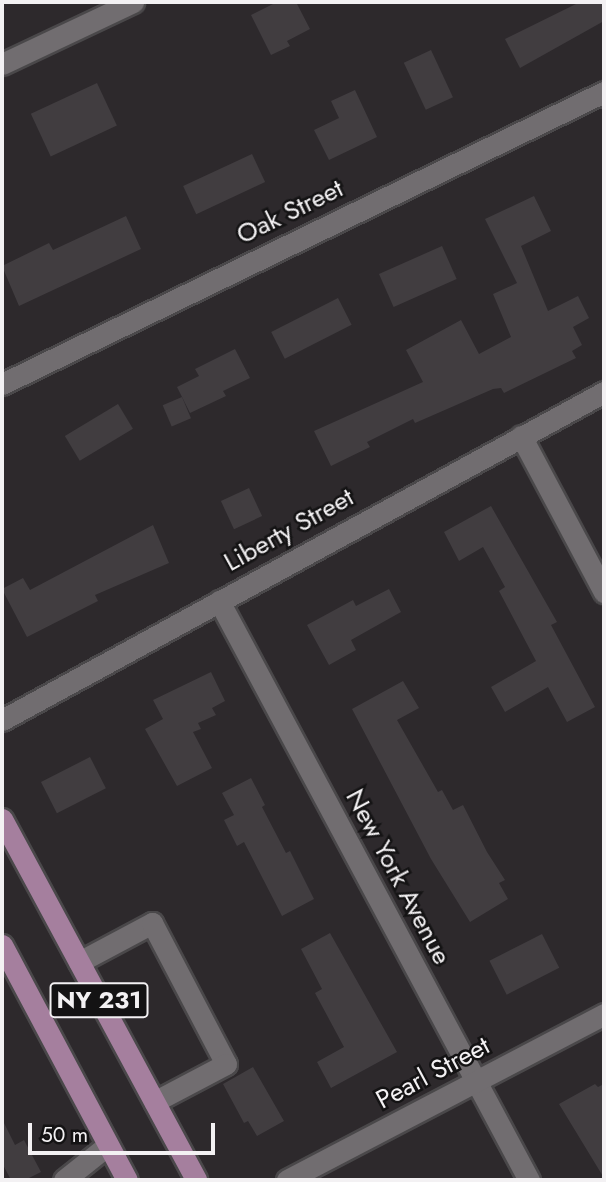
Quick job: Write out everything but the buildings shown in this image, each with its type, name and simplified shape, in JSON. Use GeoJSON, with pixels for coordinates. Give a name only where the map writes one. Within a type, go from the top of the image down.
{"type":"FeatureCollection","features":[{"type":"Feature","properties":{"kind":"main road","name":"NY 231"},"geometry":{"type":"LineString","coordinates":[[2,819],[197,1180]]}},
{"type":"Feature","properties":{"kind":"main road","name":"NY 231"},"geometry":{"type":"LineString","coordinates":[[2,945],[127,1180]]}},
{"type":"Feature","properties":{"kind":"street"},"geometry":{"type":"LineString","coordinates":[[2,64],[133,2]]}},
{"type":"Feature","properties":{"kind":"street","name":"Oak Street"},"geometry":{"type":"LineString","coordinates":[[2,384],[604,92]]}},
{"type":"Feature","properties":{"kind":"street","name":"Liberty Street"},"geometry":{"type":"LineString","coordinates":[[2,720],[604,392]]}},
{"type":"Feature","properties":{"kind":"street"},"geometry":{"type":"LineString","coordinates":[[521,436],[604,592]]}},
{"type":"Feature","properties":{"kind":"street","name":"New York Avenue"},"geometry":{"type":"LineString","coordinates":[[219,601],[528,1180]]}},
{"type":"Feature","properties":{"kind":"street"},"geometry":{"type":"LineString","coordinates":[[79,962],[152,923],[226,1064],[154,1102]]}},
{"type":"Feature","properties":{"kind":"street","name":"Pearl Street"},"geometry":{"type":"LineString","coordinates":[[287,1180],[604,1014]]}},
{"type":"Feature","properties":{"kind":"street"},"geometry":{"type":"LineString","coordinates":[[64,1180],[108,1145]]}}]}
